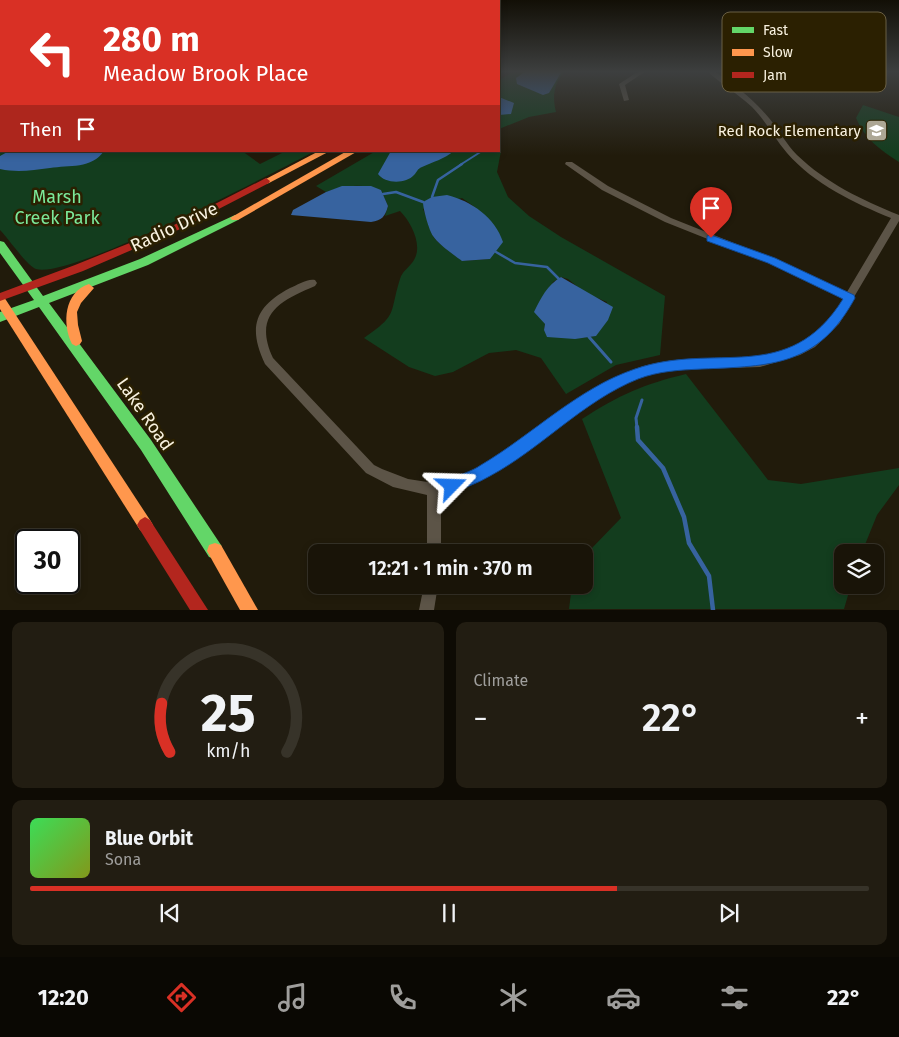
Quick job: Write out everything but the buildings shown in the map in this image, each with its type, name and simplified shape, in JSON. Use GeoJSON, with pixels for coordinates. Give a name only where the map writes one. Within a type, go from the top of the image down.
{"type":"FeatureCollection","features":[{"type":"Feature","properties":{"kind":"main road","name":"Radio Drive"},"geometry":{"type":"LineString","coordinates":[[0,298],[182,225],[324,152]]}},
{"type":"Feature","properties":{"kind":"main road","name":"Radio Drive"},"geometry":{"type":"LineString","coordinates":[[4,315],[98,281],[189,242],[278,196],[352,152]]}},
{"type":"Feature","properties":{"kind":"main road","name":"Lake Road"},"geometry":{"type":"LineString","coordinates":[[0,245],[146,445],[208,538],[250,610]]}},
{"type":"Feature","properties":{"kind":"main road"},"geometry":{"type":"LineString","coordinates":[[80,354],[70,319],[72,304],[98,281]]}},
{"type":"Feature","properties":{"kind":"main road"},"geometry":{"type":"LineString","coordinates":[[0,298],[4,315],[200,610]]}},
{"type":"Feature","properties":{"kind":"street"},"geometry":{"type":"LineString","coordinates":[[312,283],[278,298],[263,318],[259,331],[260,342],[269,361],[370,468],[384,478],[400,484],[434,488],[467,480],[485,471],[601,391],[637,374],[672,365],[760,362],[796,352],[825,333],[835,321],[898,218],[858,200],[813,173],[787,149],[768,122],[746,99]]}},
{"type":"Feature","properties":{"kind":"street"},"geometry":{"type":"LineString","coordinates":[[568,164],[605,188],[668,220],[772,260],[850,298]]}},
{"type":"Feature","properties":{"kind":"street"},"geometry":{"type":"LineString","coordinates":[[434,488],[434,544]]}},
{"type":"Feature","properties":{"kind":"street"},"geometry":{"type":"LineString","coordinates":[[426,610],[429,594]]}},
{"type":"Feature","properties":{"kind":"green space"},"geometry":{"type":"Polygon","coordinates":[[[500,99],[554,99],[556,112],[529,117],[500,129],[500,99]]]}},
{"type":"Feature","properties":{"kind":"green space"},"geometry":{"type":"Polygon","coordinates":[[[863,105],[899,117],[899,162],[874,143],[864,132],[856,118],[863,105]]]}},
{"type":"Feature","properties":{"kind":"green space"},"geometry":{"type":"Polygon","coordinates":[[[500,150],[501,151],[497,172],[508,197],[529,216],[561,237],[665,296],[660,355],[616,365],[566,394],[541,358],[516,350],[489,353],[453,372],[435,376],[409,367],[364,338],[388,318],[401,276],[414,260],[417,248],[412,227],[400,211],[385,216],[388,206],[381,190],[367,186],[353,186],[326,192],[316,186],[374,152],[500,152],[500,150]],[[462,198],[423,209],[435,239],[463,261],[490,259],[487,223],[480,211],[462,198]],[[561,277],[553,282],[540,317],[545,324],[544,330],[556,336],[569,338],[595,336],[607,302],[585,293],[568,279],[561,277]]]}},
{"type":"Feature","properties":{"kind":"green space","name":"Marsh Creek Park"},"geometry":{"type":"Polygon","coordinates":[[[0,152],[243,152],[260,164],[284,152],[313,152],[173,222],[88,258],[56,268],[36,269],[32,267],[0,230],[0,152]]]}},
{"type":"Feature","properties":{"kind":"green space"},"geometry":{"type":"Polygon","coordinates":[[[686,374],[768,480],[801,484],[899,468],[899,485],[877,515],[865,544],[834,544],[834,594],[848,594],[844,609],[569,609],[571,594],[593,594],[593,547],[621,518],[582,419],[632,391],[686,374]]]}},
{"type":"Feature","properties":{"kind":"water"},"geometry":{"type":"Polygon","coordinates":[[[500,99],[514,103],[511,114],[500,115],[500,99]]]}},
{"type":"Feature","properties":{"kind":"water"},"geometry":{"type":"Polygon","coordinates":[[[7,152],[103,152],[93,161],[80,165],[25,171],[0,169],[0,156],[7,152]]]}},
{"type":"Feature","properties":{"kind":"water"},"geometry":{"type":"Polygon","coordinates":[[[390,152],[452,152],[420,168],[406,180],[396,182],[385,180],[378,174],[390,152]]]}},
{"type":"Feature","properties":{"kind":"water"},"geometry":{"type":"Polygon","coordinates":[[[342,186],[371,186],[381,190],[388,206],[386,213],[380,219],[371,222],[291,215],[293,210],[326,192],[342,186]]]}},
{"type":"Feature","properties":{"kind":"water"},"geometry":{"type":"Polygon","coordinates":[[[447,195],[465,201],[481,211],[494,225],[503,242],[490,259],[462,261],[435,239],[426,219],[423,202],[432,197],[447,195]]]}},
{"type":"Feature","properties":{"kind":"water"},"geometry":{"type":"Polygon","coordinates":[[[561,277],[613,307],[608,320],[596,336],[575,339],[547,337],[544,330],[545,324],[534,312],[548,288],[561,277]]]}},
{"type":"Feature","properties":{"kind":"waterway"},"geometry":{"type":"LineString","coordinates":[[460,165],[480,152]]}},
{"type":"Feature","properties":{"kind":"waterway"},"geometry":{"type":"LineString","coordinates":[[432,197],[438,180],[462,164]]}},
{"type":"Feature","properties":{"kind":"waterway"},"geometry":{"type":"LineString","coordinates":[[383,194],[396,192],[423,202]]}},
{"type":"Feature","properties":{"kind":"waterway"},"geometry":{"type":"LineString","coordinates":[[496,252],[515,263],[547,267],[559,279]]}},
{"type":"Feature","properties":{"kind":"waterway"},"geometry":{"type":"LineString","coordinates":[[589,337],[611,362]]}},
{"type":"Feature","properties":{"kind":"waterway"},"geometry":{"type":"LineString","coordinates":[[637,428],[636,418],[642,400]]}},
{"type":"Feature","properties":{"kind":"waterway"},"geometry":{"type":"LineString","coordinates":[[637,427],[638,440],[663,468],[684,517],[689,543],[709,576],[713,610]]}},
{"type":"Feature","properties":{"kind":"traffic: fast"},"geometry":{"type":"LineString","coordinates":[[0,317],[144,262],[235,218]]}},
{"type":"Feature","properties":{"kind":"traffic: fast"},"geometry":{"type":"LineString","coordinates":[[0,245],[146,445],[215,551]]}},
{"type":"Feature","properties":{"kind":"traffic: slow"},"geometry":{"type":"LineString","coordinates":[[266,181],[324,152]]}},
{"type":"Feature","properties":{"kind":"traffic: slow"},"geometry":{"type":"LineString","coordinates":[[235,218],[352,152]]}},
{"type":"Feature","properties":{"kind":"traffic: slow"},"geometry":{"type":"LineString","coordinates":[[76,341],[71,318],[73,306],[89,288]]}},
{"type":"Feature","properties":{"kind":"traffic: slow"},"geometry":{"type":"LineString","coordinates":[[0,300],[145,525]]}},
{"type":"Feature","properties":{"kind":"traffic: slow"},"geometry":{"type":"LineString","coordinates":[[215,551],[250,610]]}},
{"type":"Feature","properties":{"kind":"traffic: jam"},"geometry":{"type":"LineString","coordinates":[[0,297],[79,268],[175,228],[266,181]]}},
{"type":"Feature","properties":{"kind":"traffic: jam"},"geometry":{"type":"LineString","coordinates":[[145,525],[200,610]]}},
{"type":"Feature","properties":{"kind":"place","name":"Red Rock Elementary"},"geometry":{"type":"Point","coordinates":[877,131]}},
{"type":"Feature","properties":{"kind":"route"},"geometry":{"type":"LineString","coordinates":[[452,486],[485,471],[601,391],[619,381],[652,369],[672,365],[760,362],[796,352],[811,344],[825,333],[850,298],[772,260],[711,238]]}}]}
